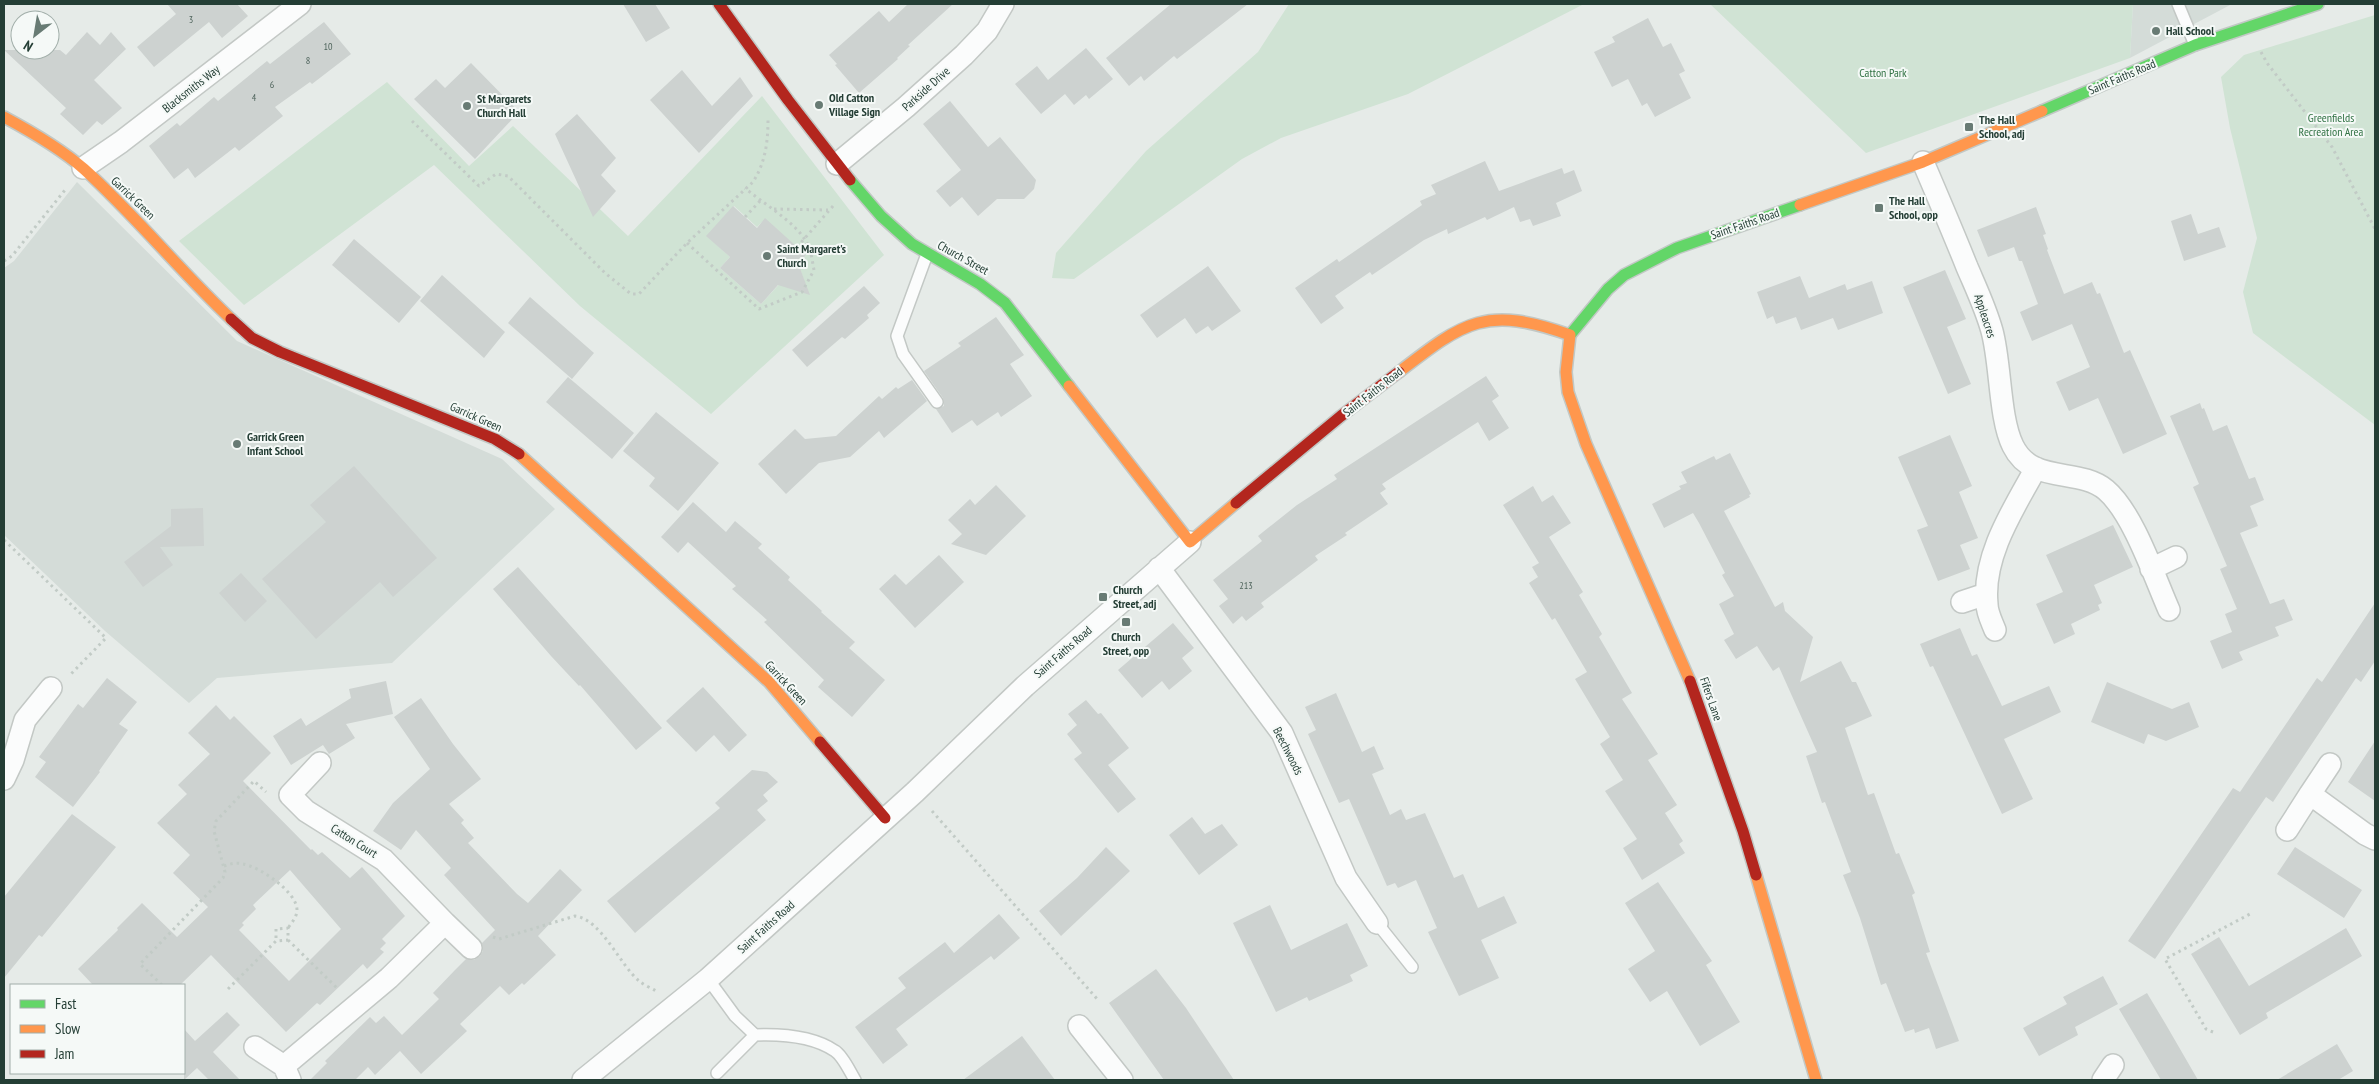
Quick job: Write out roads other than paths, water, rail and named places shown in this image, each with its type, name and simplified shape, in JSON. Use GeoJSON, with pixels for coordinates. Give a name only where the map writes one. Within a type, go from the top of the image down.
{"type":"FeatureCollection","features":[{"type":"Feature","properties":{"kind":"street","name":"Church Street"},"geometry":{"type":"LineString","coordinates":[[719,4],[782,95],[879,215],[902,236],[928,254],[993,291],[1005,303],[1190,542]]}},
{"type":"Feature","properties":{"kind":"street","name":"Parkside Drive"},"geometry":{"type":"LineString","coordinates":[[837,164],[906,107],[964,55],[987,31],[1003,4]]}},
{"type":"Feature","properties":{"kind":"street","name":"Saint Faiths Road"},"geometry":{"type":"LineString","coordinates":[[582,1080],[708,979],[915,792],[1025,686],[1159,568],[1341,416],[1446,336],[1464,325],[1501,318],[1538,323],[1570,335],[1608,289],[1624,275],[1677,248],[1924,162],[2195,45],[2318,4]]}},
{"type":"Feature","properties":{"kind":"street","name":"Blacksmiths Way"},"geometry":{"type":"LineString","coordinates":[[82,168],[121,142],[298,5]]}},
{"type":"Feature","properties":{"kind":"street","name":"Garrick Green"},"geometry":{"type":"LineString","coordinates":[[4,117],[44,139],[82,168],[158,242],[229,318],[252,338],[280,352],[495,439],[516,452],[547,478],[769,682],[885,818]]}},
{"type":"Feature","properties":{"kind":"street","name":"Appleacres"},"geometry":{"type":"LineString","coordinates":[[1924,162],[1992,330],[2007,428],[2014,448],[2036,468],[2057,476],[2072,476],[2090,480],[2105,490],[2120,504],[2169,610]]}},
{"type":"Feature","properties":{"kind":"street","name":"Fifers Lane"},"geometry":{"type":"LineString","coordinates":[[1570,335],[1566,372],[1568,392],[1586,444],[1688,676],[1743,830],[1816,1080]]}},
{"type":"Feature","properties":{"kind":"street"},"geometry":{"type":"LineString","coordinates":[[1995,630],[1987,606],[1986,594],[1989,572],[2000,538],[2036,468]]}},
{"type":"Feature","properties":{"kind":"street"},"geometry":{"type":"LineString","coordinates":[[2151,569],[2176,557]]}},
{"type":"Feature","properties":{"kind":"street","name":"Beechwoods"},"geometry":{"type":"LineString","coordinates":[[1159,568],[1282,734],[1346,878],[1376,924]]}},
{"type":"Feature","properties":{"kind":"street"},"geometry":{"type":"LineString","coordinates":[[1962,602],[1986,594]]}},
{"type":"Feature","properties":{"kind":"street"},"geometry":{"type":"LineString","coordinates":[[4,779],[12,760],[11,731],[25,720],[51,688]]}},
{"type":"Feature","properties":{"kind":"street","name":"Catton Court"},"geometry":{"type":"LineString","coordinates":[[320,763],[290,795],[306,811],[384,860],[471,948]]}},
{"type":"Feature","properties":{"kind":"street"},"geometry":{"type":"LineString","coordinates":[[2287,830],[2330,764]]}},
{"type":"Feature","properties":{"kind":"street"},"geometry":{"type":"LineString","coordinates":[[2310,794],[2365,834],[2375,839]]}},
{"type":"Feature","properties":{"kind":"street"},"geometry":{"type":"LineString","coordinates":[[255,1048],[287,1073],[389,978],[445,922]]}},
{"type":"Feature","properties":{"kind":"street"},"geometry":{"type":"LineString","coordinates":[[1080,1026],[1122,1080]]}},
{"type":"Feature","properties":{"kind":"lane"},"geometry":{"type":"LineString","coordinates":[[2178,4],[2195,45]]}},
{"type":"Feature","properties":{"kind":"lane"},"geometry":{"type":"LineString","coordinates":[[928,254],[897,336],[902,354],[937,402]]}},
{"type":"Feature","properties":{"kind":"lane"},"geometry":{"type":"LineString","coordinates":[[1376,924],[1412,967]]}},
{"type":"Feature","properties":{"kind":"lane"},"geometry":{"type":"LineString","coordinates":[[708,979],[735,1016],[754,1035]]}},
{"type":"Feature","properties":{"kind":"lane"},"geometry":{"type":"LineString","coordinates":[[717,1073],[754,1035],[778,1034],[814,1042],[837,1052],[855,1080]]}},
{"type":"Feature","properties":{"kind":"place","name":"Hall School"},"geometry":{"type":"Point","coordinates":[2156,31]}},
{"type":"Feature","properties":{"kind":"place","name":"Old Catton Village Sign"},"geometry":{"type":"Point","coordinates":[819,105]}},
{"type":"Feature","properties":{"kind":"place","name":"St Margarets Church Hall"},"geometry":{"type":"Point","coordinates":[467,106]}},
{"type":"Feature","properties":{"kind":"place","name":"The Hall School, adj"},"geometry":{"type":"Point","coordinates":[1969,127]}},
{"type":"Feature","properties":{"kind":"place","name":"The Hall School, opp"},"geometry":{"type":"Point","coordinates":[1879,208]}},
{"type":"Feature","properties":{"kind":"place","name":"Saint Margaret's Church"},"geometry":{"type":"Point","coordinates":[767,256]}},
{"type":"Feature","properties":{"kind":"place","name":"Garrick Green Infant School"},"geometry":{"type":"Point","coordinates":[237,444]}},
{"type":"Feature","properties":{"kind":"place","name":"Church Street, adj"},"geometry":{"type":"Point","coordinates":[1103,597]}},
{"type":"Feature","properties":{"kind":"place","name":"Church Street, opp"},"geometry":{"type":"Point","coordinates":[1126,622]}},
{"type":"Feature","properties":{"kind":"park label","name":"Catton Park"},"geometry":{"type":"Point","coordinates":[1883,73]}},
{"type":"Feature","properties":{"kind":"park label","name":"Greenfields Recreation Area"},"geometry":{"type":"Point","coordinates":[2331,125]}}]}
